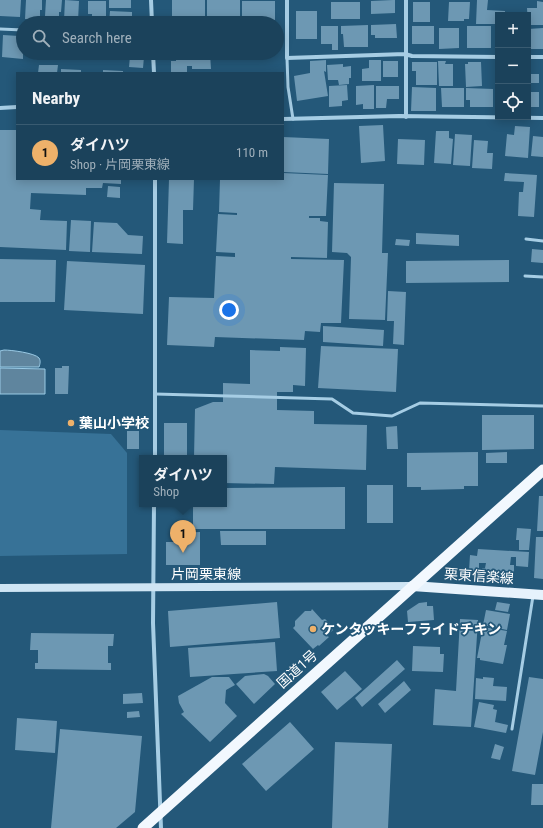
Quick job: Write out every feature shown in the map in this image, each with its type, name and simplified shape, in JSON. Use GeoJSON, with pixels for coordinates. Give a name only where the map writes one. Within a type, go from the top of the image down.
{"type":"FeatureCollection","features":[{"type":"Feature","properties":{"kind":"highway","name":"国道1号"},"geometry":{"type":"LineString","coordinates":[[143,828],[543,470]]}},
{"type":"Feature","properties":{"kind":"main road","name":"片岡栗東線"},"geometry":{"type":"LineString","coordinates":[[0,588],[412,586]]}},
{"type":"Feature","properties":{"kind":"main road","name":"栗東信楽線"},"geometry":{"type":"LineString","coordinates":[[412,586],[538,595]]}},
{"type":"Feature","properties":{"kind":"street"},"geometry":{"type":"LineString","coordinates":[[152,0],[152,16]]}},
{"type":"Feature","properties":{"kind":"street"},"geometry":{"type":"LineString","coordinates":[[287,0],[287,58],[405,54],[412,56],[495,57]]}},
{"type":"Feature","properties":{"kind":"street"},"geometry":{"type":"LineString","coordinates":[[406,0],[406,117]]}},
{"type":"Feature","properties":{"kind":"street"},"geometry":{"type":"LineString","coordinates":[[531,57],[543,57]]}},
{"type":"Feature","properties":{"kind":"street"},"geometry":{"type":"LineString","coordinates":[[153,60],[154,72]]}},
{"type":"Feature","properties":{"kind":"street"},"geometry":{"type":"LineString","coordinates":[[0,108],[16,108]]}},
{"type":"Feature","properties":{"kind":"street"},"geometry":{"type":"LineString","coordinates":[[284,119],[399,116],[543,118]]}},
{"type":"Feature","properties":{"kind":"street"},"geometry":{"type":"LineString","coordinates":[[154,455],[155,180]]}},
{"type":"Feature","properties":{"kind":"street"},"geometry":{"type":"LineString","coordinates":[[154,507],[152,624],[161,828]]}},
{"type":"Feature","properties":{"kind":"lane"},"geometry":{"type":"LineString","coordinates":[[0,29],[16,30]]}},
{"type":"Feature","properties":{"kind":"lane"},"geometry":{"type":"LineString","coordinates":[[287,58],[288,87],[293,119]]}},
{"type":"Feature","properties":{"kind":"lane"},"geometry":{"type":"LineString","coordinates":[[526,240],[543,241]]}},
{"type":"Feature","properties":{"kind":"lane"},"geometry":{"type":"LineString","coordinates":[[525,276],[543,277]]}},
{"type":"Feature","properties":{"kind":"lane"},"geometry":{"type":"LineString","coordinates":[[155,394],[332,399],[353,413],[392,416],[420,403],[543,406]]}},
{"type":"Feature","properties":{"kind":"lane"},"geometry":{"type":"LineString","coordinates":[[512,729],[538,595]]}},
{"type":"Feature","properties":{"kind":"shaded area"},"geometry":{"type":"Polygon","coordinates":[[[0,351],[23,352],[37,356],[40,360],[39,367],[0,367],[0,351]]]}},
{"type":"Feature","properties":{"kind":"shaded area"},"geometry":{"type":"Polygon","coordinates":[[[0,368],[45,369],[45,394],[0,394],[0,368]]]}},
{"type":"Feature","properties":{"kind":"shaded area"},"geometry":{"type":"Polygon","coordinates":[[[0,430],[111,434],[127,453],[127,554],[0,556],[0,430]]]}},
{"type":"Feature","properties":{"kind":"building"},"geometry":{"type":"Polygon","coordinates":[[[0,0],[21,0],[20,16],[0,16],[0,0]]]}},
{"type":"Feature","properties":{"kind":"building"},"geometry":{"type":"Polygon","coordinates":[[[26,0],[42,0],[42,10],[40,10],[40,16],[25,16],[26,0]]]}},
{"type":"Feature","properties":{"kind":"building"},"geometry":{"type":"Polygon","coordinates":[[[46,0],[62,0],[61,12],[59,12],[59,16],[45,16],[46,0]]]}},
{"type":"Feature","properties":{"kind":"building"},"geometry":{"type":"Polygon","coordinates":[[[65,0],[79,1],[78,16],[64,16],[65,0]]]}},
{"type":"Feature","properties":{"kind":"building"},"geometry":{"type":"Polygon","coordinates":[[[109,0],[131,0],[131,8],[109,8],[109,0]]]}},
{"type":"Feature","properties":{"kind":"building"},"geometry":{"type":"Polygon","coordinates":[[[172,0],[205,0],[205,16],[172,16],[172,0]]]}},
{"type":"Feature","properties":{"kind":"building"},"geometry":{"type":"Polygon","coordinates":[[[207,0],[240,0],[240,16],[207,16],[207,0]]]}},
{"type":"Feature","properties":{"kind":"building"},"geometry":{"type":"Polygon","coordinates":[[[395,0],[395,13],[371,14],[371,1],[395,0]]]}},
{"type":"Feature","properties":{"kind":"building"},"geometry":{"type":"Polygon","coordinates":[[[477,0],[488,0],[487,10],[505,11],[495,12],[495,24],[476,24],[477,0]]]}},
{"type":"Feature","properties":{"kind":"building"},"geometry":{"type":"Polygon","coordinates":[[[88,1],[106,1],[106,16],[92,16],[92,14],[88,14],[88,1]]]}},
{"type":"Feature","properties":{"kind":"building"},"geometry":{"type":"Polygon","coordinates":[[[242,1],[275,1],[275,16],[242,16],[242,1]]]}},
{"type":"Feature","properties":{"kind":"building"},"geometry":{"type":"Polygon","coordinates":[[[537,1],[543,2],[543,25],[531,25],[531,12],[527,12],[527,8],[537,8],[537,1]]]}},
{"type":"Feature","properties":{"kind":"building"},"geometry":{"type":"Polygon","coordinates":[[[331,2],[360,2],[360,19],[331,19],[331,2]]]}},
{"type":"Feature","properties":{"kind":"building"},"geometry":{"type":"Polygon","coordinates":[[[413,2],[430,2],[430,22],[413,22],[413,2]]]}},
{"type":"Feature","properties":{"kind":"building"},"geometry":{"type":"Polygon","coordinates":[[[449,2],[470,2],[469,19],[464,19],[464,21],[448,21],[449,2]]]}},
{"type":"Feature","properties":{"kind":"building"},"geometry":{"type":"Polygon","coordinates":[[[110,11],[132,12],[132,16],[110,16],[110,11]]]}},
{"type":"Feature","properties":{"kind":"building"},"geometry":{"type":"Polygon","coordinates":[[[296,11],[317,11],[317,39],[296,39],[296,11]]]}},
{"type":"Feature","properties":{"kind":"building"},"geometry":{"type":"Polygon","coordinates":[[[396,24],[397,38],[375,38],[375,35],[371,35],[371,25],[396,24]]]}},
{"type":"Feature","properties":{"kind":"building"},"geometry":{"type":"Polygon","coordinates":[[[368,25],[368,47],[344,47],[341,26],[368,25]]]}},
{"type":"Feature","properties":{"kind":"building"},"geometry":{"type":"Polygon","coordinates":[[[321,26],[338,26],[338,50],[332,50],[332,44],[321,44],[321,26]]]}},
{"type":"Feature","properties":{"kind":"building"},"geometry":{"type":"Polygon","coordinates":[[[412,26],[434,26],[434,44],[412,44],[412,26]]]}},
{"type":"Feature","properties":{"kind":"building"},"geometry":{"type":"Polygon","coordinates":[[[467,26],[491,26],[491,48],[467,48],[467,26]]]}},
{"type":"Feature","properties":{"kind":"building"},"geometry":{"type":"Polygon","coordinates":[[[439,28],[459,28],[459,48],[439,49],[439,28]]]}},
{"type":"Feature","properties":{"kind":"building"},"geometry":{"type":"Polygon","coordinates":[[[543,28],[543,49],[531,49],[531,29],[543,28]]]}},
{"type":"Feature","properties":{"kind":"building"},"geometry":{"type":"Polygon","coordinates":[[[3,35],[16,36],[16,58],[2,57],[3,35]]]}},
{"type":"Feature","properties":{"kind":"building"},"geometry":{"type":"Polygon","coordinates":[[[130,60],[144,60],[143,68],[129,67],[130,60]]]}},
{"type":"Feature","properties":{"kind":"building"},"geometry":{"type":"Polygon","coordinates":[[[210,60],[211,69],[192,69],[192,66],[187,66],[187,72],[171,72],[171,61],[210,60]]]}},
{"type":"Feature","properties":{"kind":"building"},"geometry":{"type":"Polygon","coordinates":[[[326,60],[326,72],[324,71],[328,96],[297,101],[294,76],[310,73],[310,61],[326,60]]]}},
{"type":"Feature","properties":{"kind":"building"},"geometry":{"type":"Polygon","coordinates":[[[369,60],[381,60],[381,81],[362,81],[362,69],[369,68],[369,60]]]}},
{"type":"Feature","properties":{"kind":"building"},"geometry":{"type":"Polygon","coordinates":[[[383,61],[398,61],[398,77],[383,77],[383,61]]]}},
{"type":"Feature","properties":{"kind":"building"},"geometry":{"type":"Polygon","coordinates":[[[438,61],[446,61],[445,64],[453,64],[453,86],[439,86],[438,61]]]}},
{"type":"Feature","properties":{"kind":"building"},"geometry":{"type":"Polygon","coordinates":[[[412,62],[437,62],[437,85],[416,85],[416,71],[412,71],[412,62]]]}},
{"type":"Feature","properties":{"kind":"building"},"geometry":{"type":"Polygon","coordinates":[[[468,62],[481,62],[482,86],[466,87],[465,64],[468,64],[468,62]]]}},
{"type":"Feature","properties":{"kind":"building"},"geometry":{"type":"Polygon","coordinates":[[[343,64],[343,67],[351,66],[351,78],[349,78],[349,84],[339,85],[338,80],[328,80],[327,65],[343,64]]]}},
{"type":"Feature","properties":{"kind":"building"},"geometry":{"type":"Polygon","coordinates":[[[39,65],[58,65],[57,72],[38,72],[39,65]]]}},
{"type":"Feature","properties":{"kind":"building"},"geometry":{"type":"Polygon","coordinates":[[[61,69],[81,70],[81,72],[61,72],[61,69]]]}},
{"type":"Feature","properties":{"kind":"building"},"geometry":{"type":"Polygon","coordinates":[[[103,70],[123,71],[123,72],[103,72],[103,70]]]}},
{"type":"Feature","properties":{"kind":"building"},"geometry":{"type":"Polygon","coordinates":[[[531,74],[539,74],[539,83],[531,83],[531,74]]]}},
{"type":"Feature","properties":{"kind":"building"},"geometry":{"type":"Polygon","coordinates":[[[347,85],[348,100],[342,101],[342,106],[329,107],[329,86],[347,85]]]}},
{"type":"Feature","properties":{"kind":"building"},"geometry":{"type":"Polygon","coordinates":[[[374,85],[374,109],[363,109],[363,104],[356,105],[356,86],[374,85]]]}},
{"type":"Feature","properties":{"kind":"building"},"geometry":{"type":"Polygon","coordinates":[[[376,86],[399,86],[399,99],[387,99],[386,108],[376,108],[376,86]]]}},
{"type":"Feature","properties":{"kind":"building"},"geometry":{"type":"Polygon","coordinates":[[[412,87],[436,88],[436,111],[411,111],[412,87]]]}},
{"type":"Feature","properties":{"kind":"building"},"geometry":{"type":"Polygon","coordinates":[[[441,88],[464,88],[464,107],[442,107],[441,88]]]}},
{"type":"Feature","properties":{"kind":"building"},"geometry":{"type":"Polygon","coordinates":[[[466,88],[493,89],[493,107],[470,107],[470,100],[466,100],[466,88]]]}},
{"type":"Feature","properties":{"kind":"building"},"geometry":{"type":"Polygon","coordinates":[[[531,92],[539,92],[539,107],[531,107],[531,92]]]}},
{"type":"Feature","properties":{"kind":"building"},"geometry":{"type":"Polygon","coordinates":[[[383,125],[385,161],[361,163],[359,126],[383,125]]]}},
{"type":"Feature","properties":{"kind":"building"},"geometry":{"type":"Polygon","coordinates":[[[515,126],[530,127],[528,158],[505,156],[507,134],[514,135],[515,126]]]}},
{"type":"Feature","properties":{"kind":"building"},"geometry":{"type":"Polygon","coordinates":[[[0,130],[16,130],[16,180],[121,180],[121,184],[103,183],[102,188],[86,188],[86,195],[31,193],[30,209],[41,210],[40,220],[67,221],[66,250],[0,247],[0,130]]]}},
{"type":"Feature","properties":{"kind":"building"},"geometry":{"type":"Polygon","coordinates":[[[436,131],[449,131],[449,138],[453,139],[451,164],[434,163],[436,131]]]}},
{"type":"Feature","properties":{"kind":"building"},"geometry":{"type":"Polygon","coordinates":[[[455,134],[472,135],[470,166],[453,165],[455,134]]]}},
{"type":"Feature","properties":{"kind":"building"},"geometry":{"type":"Polygon","coordinates":[[[533,136],[543,137],[543,157],[531,156],[533,136]]]}},
{"type":"Feature","properties":{"kind":"building"},"geometry":{"type":"Polygon","coordinates":[[[284,137],[329,139],[328,174],[284,172],[284,137]]]}},
{"type":"Feature","properties":{"kind":"building"},"geometry":{"type":"Polygon","coordinates":[[[398,139],[425,140],[424,165],[397,164],[398,139]]]}},
{"type":"Feature","properties":{"kind":"building"},"geometry":{"type":"Polygon","coordinates":[[[474,140],[488,141],[487,153],[493,153],[492,169],[472,168],[474,140]]]}},
{"type":"Feature","properties":{"kind":"building"},"geometry":{"type":"Polygon","coordinates":[[[284,173],[328,175],[326,216],[309,216],[309,218],[320,218],[320,221],[328,222],[327,258],[291,257],[291,259],[344,260],[341,323],[321,323],[320,332],[305,331],[304,340],[215,337],[214,347],[167,345],[169,297],[214,298],[216,256],[235,257],[235,253],[216,252],[218,214],[237,215],[237,213],[219,212],[220,180],[284,180],[284,173]]]}},
{"type":"Feature","properties":{"kind":"building"},"geometry":{"type":"Polygon","coordinates":[[[505,173],[537,175],[534,217],[518,216],[519,192],[523,192],[524,182],[504,181],[505,173]]]}},
{"type":"Feature","properties":{"kind":"building"},"geometry":{"type":"Polygon","coordinates":[[[169,180],[194,180],[193,210],[183,210],[183,244],[167,243],[169,180]]]}},
{"type":"Feature","properties":{"kind":"building"},"geometry":{"type":"Polygon","coordinates":[[[334,183],[384,184],[382,253],[388,253],[385,320],[349,319],[351,257],[347,253],[332,252],[334,183]]]}},
{"type":"Feature","properties":{"kind":"building"},"geometry":{"type":"Polygon","coordinates":[[[108,186],[120,187],[120,198],[107,197],[108,186]]]}},
{"type":"Feature","properties":{"kind":"building"},"geometry":{"type":"Polygon","coordinates":[[[71,220],[91,221],[90,252],[69,251],[71,220]]]}},
{"type":"Feature","properties":{"kind":"building"},"geometry":{"type":"Polygon","coordinates":[[[94,222],[117,223],[128,235],[143,236],[142,254],[92,252],[94,222]]]}},
{"type":"Feature","properties":{"kind":"building"},"geometry":{"type":"Polygon","coordinates":[[[416,233],[459,235],[459,246],[416,244],[416,233]]]}},
{"type":"Feature","properties":{"kind":"building"},"geometry":{"type":"Polygon","coordinates":[[[396,239],[410,240],[409,246],[395,245],[396,239]]]}},
{"type":"Feature","properties":{"kind":"building"},"geometry":{"type":"Polygon","coordinates":[[[532,249],[543,250],[543,263],[531,262],[532,249]]]}},
{"type":"Feature","properties":{"kind":"building"},"geometry":{"type":"Polygon","coordinates":[[[0,259],[56,260],[55,302],[0,302],[0,259]]]}},
{"type":"Feature","properties":{"kind":"building"},"geometry":{"type":"Polygon","coordinates":[[[509,260],[509,282],[406,283],[406,261],[509,260]]]}},
{"type":"Feature","properties":{"kind":"building"},"geometry":{"type":"Polygon","coordinates":[[[67,261],[145,265],[143,314],[64,310],[67,261]]]}},
{"type":"Feature","properties":{"kind":"building"},"geometry":{"type":"Polygon","coordinates":[[[388,291],[406,292],[404,345],[393,344],[394,321],[387,321],[388,291]]]}},
{"type":"Feature","properties":{"kind":"building"},"geometry":{"type":"Polygon","coordinates":[[[323,326],[384,330],[383,346],[323,342],[323,326]]]}},
{"type":"Feature","properties":{"kind":"building"},"geometry":{"type":"Polygon","coordinates":[[[321,346],[398,349],[396,392],[318,388],[321,346]]]}},
{"type":"Feature","properties":{"kind":"building"},"geometry":{"type":"Polygon","coordinates":[[[280,347],[306,348],[305,386],[293,385],[293,392],[277,392],[277,410],[314,411],[314,424],[367,425],[366,470],[275,467],[274,484],[227,483],[227,455],[194,455],[195,409],[213,402],[223,402],[223,383],[250,384],[250,350],[280,351],[280,347]]]}},
{"type":"Feature","properties":{"kind":"building"},"geometry":{"type":"Polygon","coordinates":[[[62,366],[69,366],[68,394],[55,394],[55,368],[62,368],[62,366]]]}},
{"type":"Feature","properties":{"kind":"building"},"geometry":{"type":"Polygon","coordinates":[[[482,415],[534,415],[534,449],[482,450],[482,415]]]}},
{"type":"Feature","properties":{"kind":"building"},"geometry":{"type":"Polygon","coordinates":[[[164,423],[187,423],[187,455],[164,455],[164,423]]]}},
{"type":"Feature","properties":{"kind":"building"},"geometry":{"type":"Polygon","coordinates":[[[397,426],[398,449],[387,449],[386,427],[397,426]]]}},
{"type":"Feature","properties":{"kind":"building"},"geometry":{"type":"Polygon","coordinates":[[[127,431],[139,431],[139,449],[127,449],[127,431]]]}},
{"type":"Feature","properties":{"kind":"building"},"geometry":{"type":"Polygon","coordinates":[[[478,452],[478,486],[464,486],[464,489],[421,490],[421,487],[407,487],[407,453],[478,452]]]}},
{"type":"Feature","properties":{"kind":"building"},"geometry":{"type":"Polygon","coordinates":[[[507,452],[507,463],[486,463],[486,453],[507,452]]]}},
{"type":"Feature","properties":{"kind":"building"},"geometry":{"type":"Polygon","coordinates":[[[367,485],[393,485],[393,523],[367,523],[367,485]]]}},
{"type":"Feature","properties":{"kind":"building"},"geometry":{"type":"Polygon","coordinates":[[[345,487],[345,529],[193,529],[193,507],[227,507],[227,488],[345,487]]]}},
{"type":"Feature","properties":{"kind":"building"},"geometry":{"type":"Polygon","coordinates":[[[539,496],[543,496],[543,531],[537,531],[539,496]]]}},
{"type":"Feature","properties":{"kind":"building"},"geometry":{"type":"Polygon","coordinates":[[[517,528],[531,529],[529,550],[519,550],[519,540],[516,540],[517,528]]]}},
{"type":"Feature","properties":{"kind":"building"},"geometry":{"type":"Polygon","coordinates":[[[220,531],[266,531],[266,545],[221,545],[220,531]]]}},
{"type":"Feature","properties":{"kind":"building"},"geometry":{"type":"Polygon","coordinates":[[[200,532],[200,565],[166,565],[166,542],[177,542],[177,533],[200,532]]]}},
{"type":"Feature","properties":{"kind":"building"},"geometry":{"type":"Polygon","coordinates":[[[536,537],[543,537],[543,579],[534,578],[536,537]]]}},
{"type":"Feature","properties":{"kind":"building"},"geometry":{"type":"Polygon","coordinates":[[[478,549],[529,552],[528,567],[516,566],[516,557],[511,557],[510,565],[514,565],[514,574],[510,574],[509,583],[482,582],[482,568],[485,568],[486,563],[479,563],[479,572],[469,571],[470,555],[477,556],[478,549]]]}},
{"type":"Feature","properties":{"kind":"building"},"geometry":{"type":"Polygon","coordinates":[[[277,602],[280,638],[170,647],[168,611],[277,602]]]}},
{"type":"Feature","properties":{"kind":"building"},"geometry":{"type":"Polygon","coordinates":[[[427,602],[427,606],[433,606],[434,620],[408,622],[407,611],[419,603],[427,602]]]}},
{"type":"Feature","properties":{"kind":"building"},"geometry":{"type":"Polygon","coordinates":[[[497,602],[510,604],[508,612],[495,610],[497,602]]]}},
{"type":"Feature","properties":{"kind":"building","name":"ケンタッキーフライドチキン"},"geometry":{"type":"Polygon","coordinates":[[[312,609],[322,620],[325,619],[332,626],[330,627],[333,630],[327,636],[329,637],[313,649],[293,628],[295,626],[295,621],[305,611],[311,611],[312,609]]]}},
{"type":"Feature","properties":{"kind":"building"},"geometry":{"type":"Polygon","coordinates":[[[486,610],[510,614],[507,630],[483,625],[486,610]]]}},
{"type":"Feature","properties":{"kind":"building"},"geometry":{"type":"Polygon","coordinates":[[[460,619],[478,620],[471,727],[433,725],[435,689],[456,691],[460,619]]]}},
{"type":"Feature","properties":{"kind":"building"},"geometry":{"type":"Polygon","coordinates":[[[483,627],[507,631],[504,645],[507,645],[503,664],[480,660],[480,658],[477,658],[483,627]]]}},
{"type":"Feature","properties":{"kind":"building"},"geometry":{"type":"Polygon","coordinates":[[[31,633],[114,634],[113,646],[108,646],[108,663],[111,663],[111,670],[35,669],[35,663],[38,663],[38,650],[30,650],[31,633]]]}},
{"type":"Feature","properties":{"kind":"building"},"geometry":{"type":"Polygon","coordinates":[[[275,642],[277,671],[190,677],[188,648],[275,642]]]}},
{"type":"Feature","properties":{"kind":"building"},"geometry":{"type":"Polygon","coordinates":[[[413,646],[440,647],[440,654],[444,654],[443,672],[412,671],[413,646]]]}},
{"type":"Feature","properties":{"kind":"building"},"geometry":{"type":"Polygon","coordinates":[[[397,660],[405,669],[362,707],[355,698],[397,660]]]}},
{"type":"Feature","properties":{"kind":"building"},"geometry":{"type":"Polygon","coordinates":[[[345,671],[362,689],[337,710],[321,692],[345,671]]]}},
{"type":"Feature","properties":{"kind":"building"},"geometry":{"type":"Polygon","coordinates":[[[264,674],[268,676],[275,684],[254,704],[236,684],[245,676],[264,674]]]}},
{"type":"Feature","properties":{"kind":"building"},"geometry":{"type":"Polygon","coordinates":[[[212,677],[229,677],[235,685],[226,690],[225,703],[237,716],[210,742],[181,714],[184,712],[179,703],[178,696],[212,677]]]}},
{"type":"Feature","properties":{"kind":"building"},"geometry":{"type":"Polygon","coordinates":[[[483,677],[494,678],[493,686],[507,687],[506,701],[475,699],[476,678],[483,679],[483,677]]]}},
{"type":"Feature","properties":{"kind":"building"},"geometry":{"type":"Polygon","coordinates":[[[529,677],[543,679],[543,732],[535,775],[512,771],[529,677]]]}},
{"type":"Feature","properties":{"kind":"building"},"geometry":{"type":"Polygon","coordinates":[[[404,681],[411,690],[385,713],[378,704],[404,681]]]}},
{"type":"Feature","properties":{"kind":"building"},"geometry":{"type":"Polygon","coordinates":[[[142,693],[143,703],[123,704],[123,694],[142,693]]]}},
{"type":"Feature","properties":{"kind":"building"},"geometry":{"type":"Polygon","coordinates":[[[479,702],[494,705],[493,709],[497,710],[495,722],[508,725],[506,733],[474,727],[479,702]]]}},
{"type":"Feature","properties":{"kind":"building"},"geometry":{"type":"Polygon","coordinates":[[[139,711],[140,717],[127,718],[127,712],[139,711]]]}},
{"type":"Feature","properties":{"kind":"building"},"geometry":{"type":"Polygon","coordinates":[[[17,718],[57,721],[55,753],[15,750],[17,718]]]}},
{"type":"Feature","properties":{"kind":"building"},"geometry":{"type":"Polygon","coordinates":[[[290,722],[314,749],[266,791],[242,764],[290,722]]]}},
{"type":"Feature","properties":{"kind":"building"},"geometry":{"type":"Polygon","coordinates":[[[60,729],[142,736],[135,812],[116,828],[51,828],[60,729]]]}},
{"type":"Feature","properties":{"kind":"building"},"geometry":{"type":"Polygon","coordinates":[[[335,742],[392,744],[388,828],[332,828],[335,742]]]}},
{"type":"Feature","properties":{"kind":"building"},"geometry":{"type":"Polygon","coordinates":[[[495,744],[504,747],[500,760],[491,758],[495,744]]]}},
{"type":"Feature","properties":{"kind":"building"},"geometry":{"type":"Polygon","coordinates":[[[532,784],[543,784],[543,805],[531,805],[532,784]]]}},
{"type":"Feature","properties":{"kind":"place","name":"葉山小学校"},"geometry":{"type":"Point","coordinates":[71,423]}},
{"type":"Feature","properties":{"kind":"place","name":"ダイハツ"},"geometry":{"type":"Point","coordinates":[183,553]}},
{"type":"Feature","properties":{"kind":"place","name":"ケンタッキーフライドチキン"},"geometry":{"type":"Point","coordinates":[313,629]}}]}
